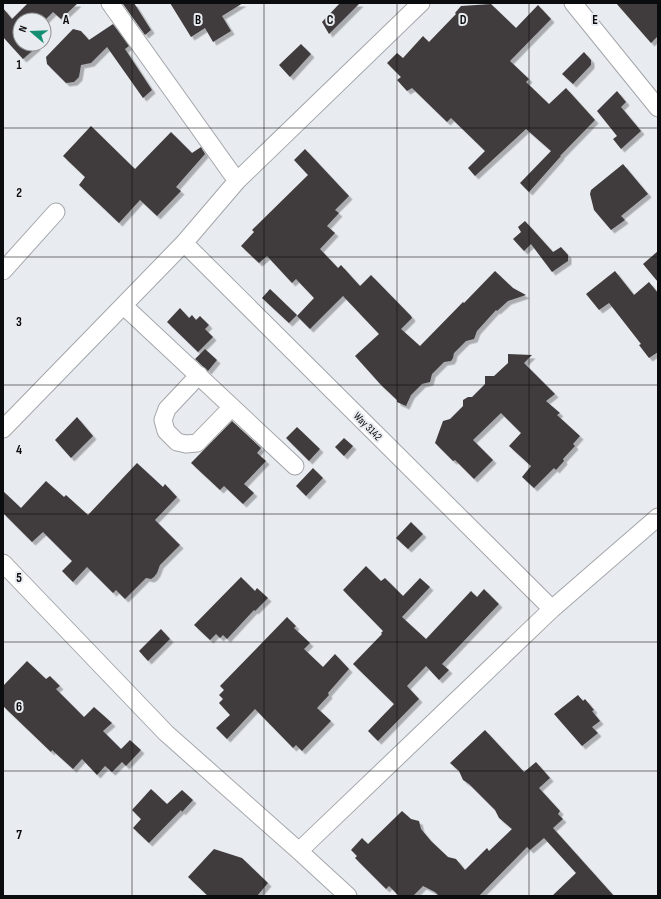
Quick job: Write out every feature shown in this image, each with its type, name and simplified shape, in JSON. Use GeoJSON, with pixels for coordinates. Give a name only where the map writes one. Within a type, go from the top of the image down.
{"type":"FeatureCollection","features":[{"type":"Feature","properties":{"kind":"street"},"geometry":{"type":"LineString","coordinates":[[110,3],[237,181]]}},
{"type":"Feature","properties":{"kind":"street"},"geometry":{"type":"LineString","coordinates":[[3,429],[184,243],[237,181],[421,3]]}},
{"type":"Feature","properties":{"kind":"street"},"geometry":{"type":"LineString","coordinates":[[573,3],[658,108]]}},
{"type":"Feature","properties":{"kind":"street"},"geometry":{"type":"LineString","coordinates":[[3,271],[56,212]]}},
{"type":"Feature","properties":{"kind":"street","name":"Way 3142"},"geometry":{"type":"LineString","coordinates":[[184,243],[552,609]]}},
{"type":"Feature","properties":{"kind":"street"},"geometry":{"type":"LineString","coordinates":[[124,306],[295,466]]}},
{"type":"Feature","properties":{"kind":"street"},"geometry":{"type":"LineString","coordinates":[[198,375],[167,409],[163,420],[166,431],[177,442],[186,444],[197,443],[232,407]]}},
{"type":"Feature","properties":{"kind":"street"},"geometry":{"type":"LineString","coordinates":[[299,851],[552,609],[658,517]]}},
{"type":"Feature","properties":{"kind":"street"},"geometry":{"type":"LineString","coordinates":[[3,563],[166,733],[348,896]]}},
{"type":"Feature","properties":{"kind":"building"},"geometry":{"type":"Polygon","coordinates":[[[28,3],[78,3],[61,19],[53,12],[19,12],[28,3]]]}},
{"type":"Feature","properties":{"kind":"building"},"geometry":{"type":"Polygon","coordinates":[[[134,3],[151,30],[145,35],[123,4],[134,3]]]}},
{"type":"Feature","properties":{"kind":"building"},"geometry":{"type":"Polygon","coordinates":[[[170,3],[243,3],[222,16],[231,31],[213,42],[205,28],[191,37],[170,3]]]}},
{"type":"Feature","properties":{"kind":"building"},"geometry":{"type":"Polygon","coordinates":[[[340,3],[360,3],[329,34],[322,22],[340,3]]]}},
{"type":"Feature","properties":{"kind":"building"},"geometry":{"type":"Polygon","coordinates":[[[616,3],[658,3],[658,36],[651,43],[616,3]]]}},
{"type":"Feature","properties":{"kind":"building"},"geometry":{"type":"Polygon","coordinates":[[[491,4],[516,28],[538,5],[551,19],[510,61],[529,79],[526,82],[549,104],[566,88],[595,120],[560,156],[529,192],[520,183],[551,151],[526,129],[475,176],[468,168],[485,151],[451,118],[447,122],[412,88],[407,91],[397,80],[401,77],[387,63],[397,53],[403,58],[423,36],[429,42],[456,14],[455,13],[461,6],[491,4]]]}},
{"type":"Feature","properties":{"kind":"building"},"geometry":{"type":"Polygon","coordinates":[[[3,8],[12,19],[12,47],[3,37],[3,8]]]}},
{"type":"Feature","properties":{"kind":"building"},"geometry":{"type":"Polygon","coordinates":[[[113,24],[129,46],[125,49],[152,90],[143,98],[107,47],[91,63],[81,65],[79,77],[74,82],[66,83],[47,64],[46,57],[73,29],[81,31],[89,40],[113,24]]]}},
{"type":"Feature","properties":{"kind":"building"},"geometry":{"type":"Polygon","coordinates":[[[301,44],[311,54],[290,77],[279,65],[301,44]]]}},
{"type":"Feature","properties":{"kind":"building"},"geometry":{"type":"Polygon","coordinates":[[[17,52],[31,52],[23,59],[17,52]]]}},
{"type":"Feature","properties":{"kind":"building"},"geometry":{"type":"Polygon","coordinates":[[[584,52],[591,60],[591,65],[573,84],[562,74],[584,52]]]}},
{"type":"Feature","properties":{"kind":"building"},"geometry":{"type":"Polygon","coordinates":[[[617,91],[626,102],[621,107],[641,131],[621,149],[613,139],[617,136],[597,111],[617,91]]]}},
{"type":"Feature","properties":{"kind":"building"},"geometry":{"type":"Polygon","coordinates":[[[91,126],[135,169],[171,132],[192,153],[201,147],[205,154],[176,187],[181,191],[157,216],[140,200],[119,223],[79,185],[85,177],[63,156],[91,126]]]}},
{"type":"Feature","properties":{"kind":"building"},"geometry":{"type":"Polygon","coordinates":[[[305,149],[349,196],[335,210],[339,213],[327,226],[335,233],[320,249],[338,268],[341,265],[360,286],[371,275],[411,316],[412,318],[401,329],[420,346],[495,271],[513,288],[526,295],[508,301],[497,311],[496,310],[477,331],[474,339],[466,341],[454,353],[451,361],[444,362],[432,374],[430,382],[422,384],[411,395],[406,406],[397,402],[397,400],[381,385],[355,356],[379,334],[343,296],[310,329],[297,316],[314,298],[296,279],[292,283],[267,256],[259,263],[241,246],[254,232],[252,230],[308,175],[294,160],[305,149]]]}},
{"type":"Feature","properties":{"kind":"building"},"geometry":{"type":"Polygon","coordinates":[[[623,164],[648,194],[621,216],[625,220],[611,230],[594,210],[590,194],[591,190],[623,164]]]}},
{"type":"Feature","properties":{"kind":"building"},"geometry":{"type":"Polygon","coordinates":[[[525,221],[553,252],[561,247],[568,255],[568,261],[552,272],[531,244],[524,251],[513,239],[521,232],[518,227],[525,221]]]}},
{"type":"Feature","properties":{"kind":"building"},"geometry":{"type":"Polygon","coordinates":[[[658,251],[658,282],[643,264],[658,251]]]}},
{"type":"Feature","properties":{"kind":"building"},"geometry":{"type":"Polygon","coordinates":[[[615,271],[634,295],[649,282],[658,293],[658,352],[649,358],[639,345],[641,344],[609,303],[599,310],[586,294],[615,271]]]}},
{"type":"Feature","properties":{"kind":"building"},"geometry":{"type":"Polygon","coordinates":[[[270,289],[297,315],[289,323],[262,298],[270,289]]]}},
{"type":"Feature","properties":{"kind":"building"},"geometry":{"type":"Polygon","coordinates":[[[180,308],[189,318],[192,315],[196,320],[200,316],[209,325],[205,329],[213,337],[198,352],[167,322],[180,308]]]}},
{"type":"Feature","properties":{"kind":"building"},"geometry":{"type":"Polygon","coordinates":[[[205,349],[217,360],[208,371],[195,359],[205,349]]]}},
{"type":"Feature","properties":{"kind":"building"},"geometry":{"type":"Polygon","coordinates":[[[508,354],[532,355],[524,363],[555,394],[546,401],[560,413],[557,415],[580,436],[573,444],[575,446],[563,459],[564,461],[556,470],[554,468],[534,488],[522,477],[531,466],[509,446],[521,433],[501,413],[473,440],[493,460],[474,479],[435,443],[443,421],[450,419],[463,406],[463,400],[468,397],[472,397],[485,384],[485,376],[494,376],[508,363],[508,354]]]}},
{"type":"Feature","properties":{"kind":"building"},"geometry":{"type":"Polygon","coordinates":[[[77,417],[93,436],[71,458],[55,440],[77,417]]]}},
{"type":"Feature","properties":{"kind":"building"},"geometry":{"type":"Polygon","coordinates":[[[232,421],[261,448],[257,453],[266,461],[244,484],[254,493],[243,504],[224,486],[220,490],[191,463],[232,421]]]}},
{"type":"Feature","properties":{"kind":"building"},"geometry":{"type":"Polygon","coordinates":[[[297,427],[320,449],[309,461],[286,438],[297,427]]]}},
{"type":"Feature","properties":{"kind":"building"},"geometry":{"type":"Polygon","coordinates":[[[344,438],[353,446],[344,456],[335,447],[344,438]]]}},
{"type":"Feature","properties":{"kind":"building"},"geometry":{"type":"Polygon","coordinates":[[[137,463],[163,487],[165,484],[177,497],[155,520],[180,545],[160,565],[154,577],[151,579],[146,578],[125,599],[116,590],[113,593],[87,567],[73,582],[62,571],[72,561],[43,532],[32,542],[3,513],[3,491],[21,508],[46,481],[64,497],[66,495],[88,515],[137,463]]]}},
{"type":"Feature","properties":{"kind":"building"},"geometry":{"type":"Polygon","coordinates":[[[313,468],[323,478],[306,496],[296,486],[313,468]]]}},
{"type":"Feature","properties":{"kind":"building"},"geometry":{"type":"Polygon","coordinates":[[[411,522],[423,534],[408,549],[396,538],[411,522]]]}},
{"type":"Feature","properties":{"kind":"building"},"geometry":{"type":"Polygon","coordinates":[[[366,566],[381,581],[385,578],[403,596],[420,578],[430,587],[402,617],[426,639],[471,591],[477,597],[484,589],[499,604],[442,664],[449,670],[439,680],[426,666],[407,686],[419,699],[378,741],[368,731],[394,704],[353,664],[382,634],[381,633],[383,631],[343,590],[366,566]]]}},
{"type":"Feature","properties":{"kind":"building"},"geometry":{"type":"Polygon","coordinates":[[[241,577],[255,591],[257,588],[268,598],[255,611],[254,610],[227,639],[223,635],[220,638],[216,634],[210,640],[194,625],[241,577]]]}},
{"type":"Feature","properties":{"kind":"building"},"geometry":{"type":"Polygon","coordinates":[[[287,617],[296,626],[294,628],[310,643],[304,649],[323,667],[335,654],[349,669],[317,708],[331,721],[302,751],[296,745],[293,748],[255,709],[227,739],[216,728],[230,715],[219,703],[223,699],[219,695],[224,690],[220,686],[287,617]]]}},
{"type":"Feature","properties":{"kind":"building"},"geometry":{"type":"Polygon","coordinates":[[[161,629],[170,639],[148,661],[139,651],[161,629]]]}},
{"type":"Feature","properties":{"kind":"building"},"geometry":{"type":"Polygon","coordinates":[[[27,661],[46,679],[50,676],[60,686],[56,689],[84,717],[94,707],[112,723],[103,731],[121,749],[130,740],[141,750],[126,766],[122,762],[112,772],[105,766],[97,775],[82,759],[73,769],[52,750],[51,752],[3,706],[3,686],[27,661]]]}},
{"type":"Feature","properties":{"kind":"building"},"geometry":{"type":"Polygon","coordinates":[[[578,695],[583,701],[585,699],[594,710],[592,711],[600,721],[592,727],[598,733],[582,746],[554,714],[578,695]]]}},
{"type":"Feature","properties":{"kind":"building"},"geometry":{"type":"Polygon","coordinates":[[[485,730],[524,772],[536,762],[550,778],[539,788],[560,811],[558,814],[563,819],[553,828],[614,896],[552,896],[576,873],[544,838],[530,850],[527,847],[479,896],[439,896],[435,892],[423,886],[413,896],[399,896],[389,886],[386,889],[355,858],[357,856],[351,850],[362,838],[368,844],[402,811],[411,819],[419,821],[421,829],[431,841],[448,857],[456,859],[465,870],[487,848],[489,851],[512,829],[499,818],[495,810],[469,784],[463,780],[459,771],[450,763],[485,730]]]}},
{"type":"Feature","properties":{"kind":"building"},"geometry":{"type":"Polygon","coordinates":[[[151,789],[167,804],[182,790],[193,800],[182,812],[181,810],[149,843],[133,828],[141,819],[132,810],[151,789]]]}},
{"type":"Feature","properties":{"kind":"building"},"geometry":{"type":"Polygon","coordinates":[[[214,849],[242,858],[268,883],[257,896],[208,896],[188,877],[214,849]]]}}]}
